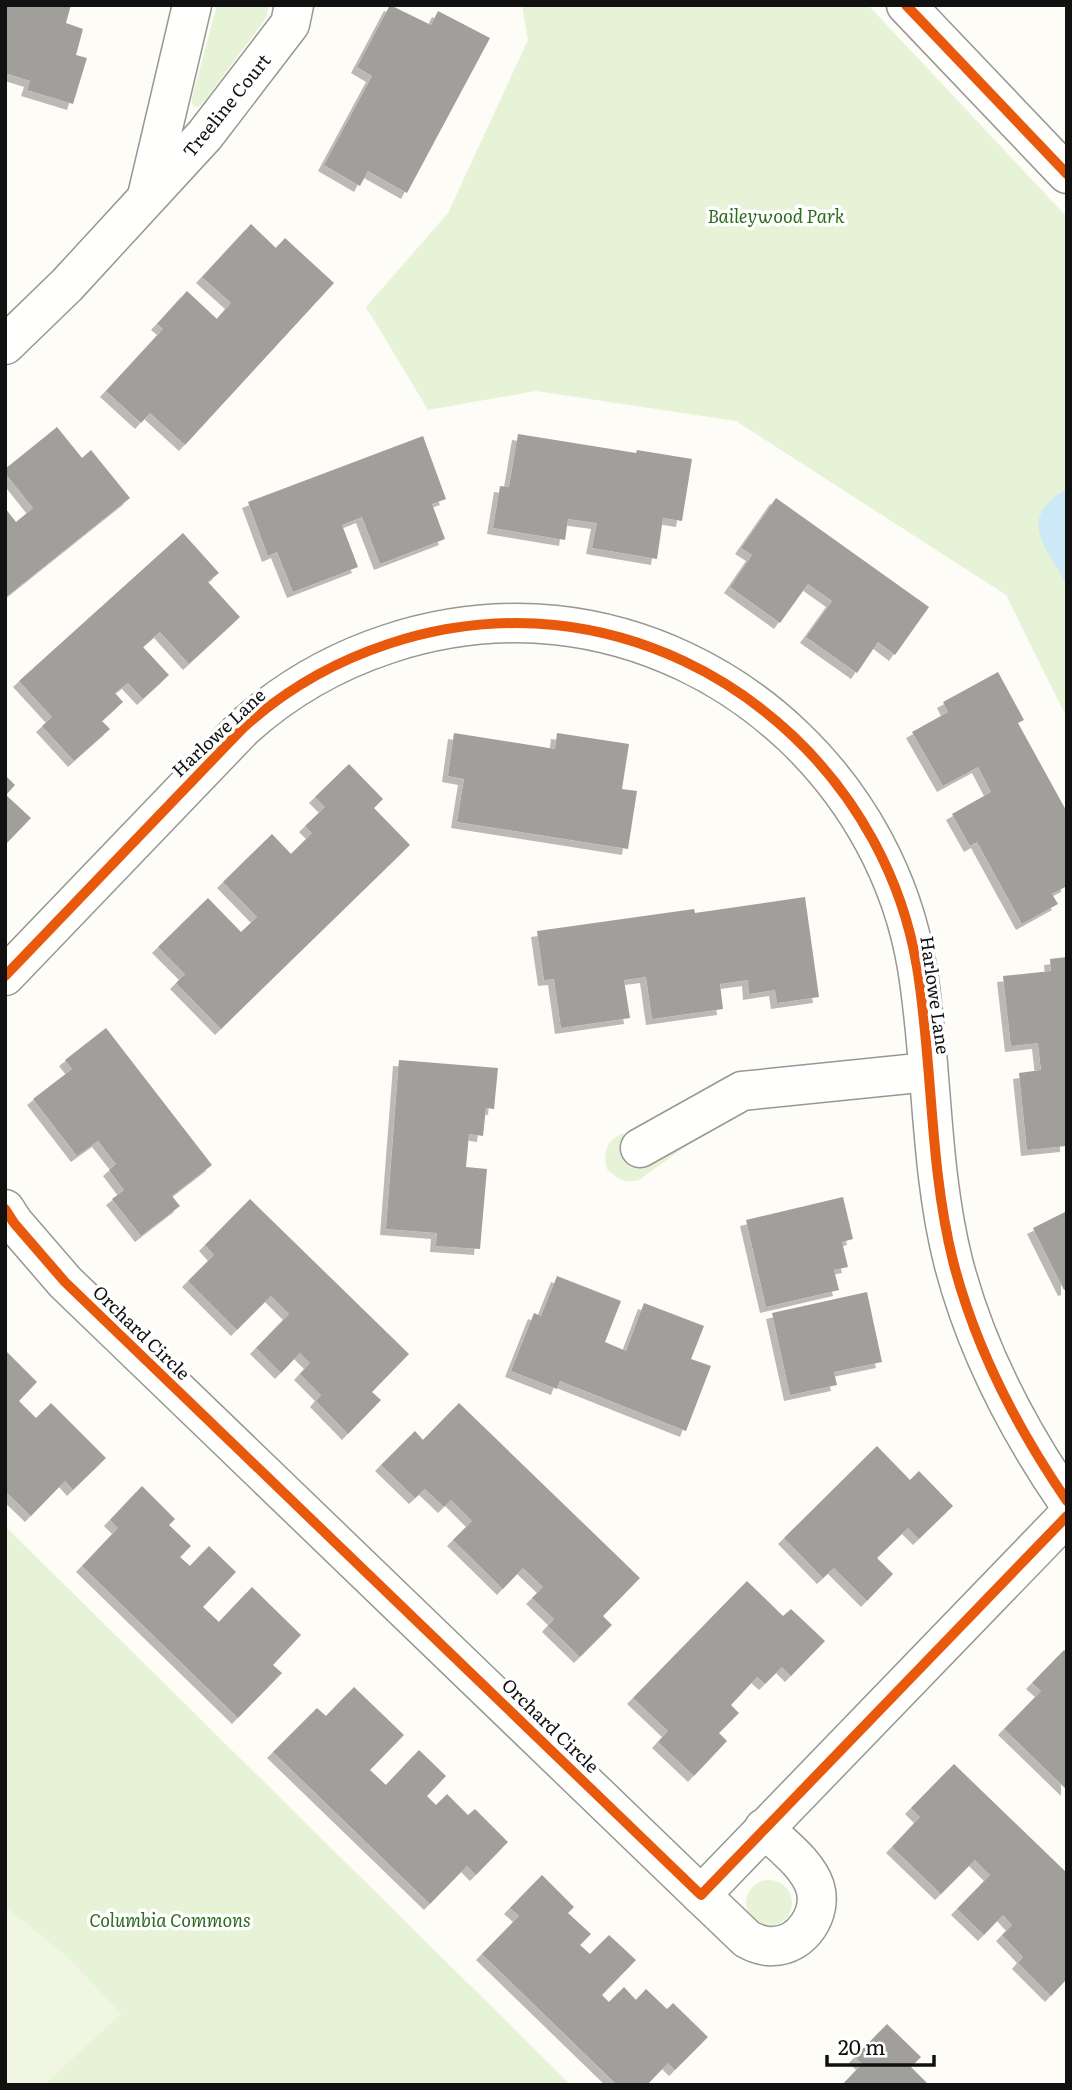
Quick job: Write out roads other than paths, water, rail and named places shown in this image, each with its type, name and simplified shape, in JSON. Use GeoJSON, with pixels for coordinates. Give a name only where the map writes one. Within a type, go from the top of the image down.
{"type":"FeatureCollection","features":[{"type":"Feature","properties":{"kind":"street","name":"Treeline Court"},"geometry":{"type":"LineString","coordinates":[[147,198],[192,5]]}},
{"type":"Feature","properties":{"kind":"street","name":"Treeline Court"},"geometry":{"type":"LineString","coordinates":[[5,345],[66,285],[205,135],[290,24],[294,5]]}},
{"type":"Feature","properties":{"kind":"street"},"geometry":{"type":"LineString","coordinates":[[906,5],[1067,174]]}},
{"type":"Feature","properties":{"kind":"street","name":"Harlowe Lane"},"geometry":{"type":"LineString","coordinates":[[5,976],[243,728],[264,709],[312,677],[364,652],[437,631],[492,624],[525,622],[558,625],[613,636],[663,651],[713,677],[760,708],[819,761],[851,802],[871,835],[907,920],[917,968],[942,1201],[953,1260],[974,1327],[996,1379],[1046,1471],[1067,1501]]}},
{"type":"Feature","properties":{"kind":"street"},"geometry":{"type":"LineString","coordinates":[[640,1149],[742,1091],[928,1072]]}},
{"type":"Feature","properties":{"kind":"street","name":"Orchard Circle"},"geometry":{"type":"LineString","coordinates":[[5,1209],[65,1282],[701,1895]]}},
{"type":"Feature","properties":{"kind":"street"},"geometry":{"type":"LineString","coordinates":[[764,1828],[807,1871],[815,1888],[816,1910],[810,1925],[799,1936],[773,1947],[754,1943],[732,1926],[701,1895],[764,1828],[1067,1516]]}},
{"type":"Feature","properties":{"kind":"water"},"geometry":{"type":"Polygon","coordinates":[[[1067,489],[1067,585],[1044,546],[1039,522],[1042,511],[1051,500],[1067,489]]]}},
{"type":"Feature","properties":{"kind":"park label","name":"Baileywood Park"},"geometry":{"type":"Point","coordinates":[776,215]}},
{"type":"Feature","properties":{"kind":"park label","name":"Columbia Commons"},"geometry":{"type":"Point","coordinates":[170,1919]}}]}
